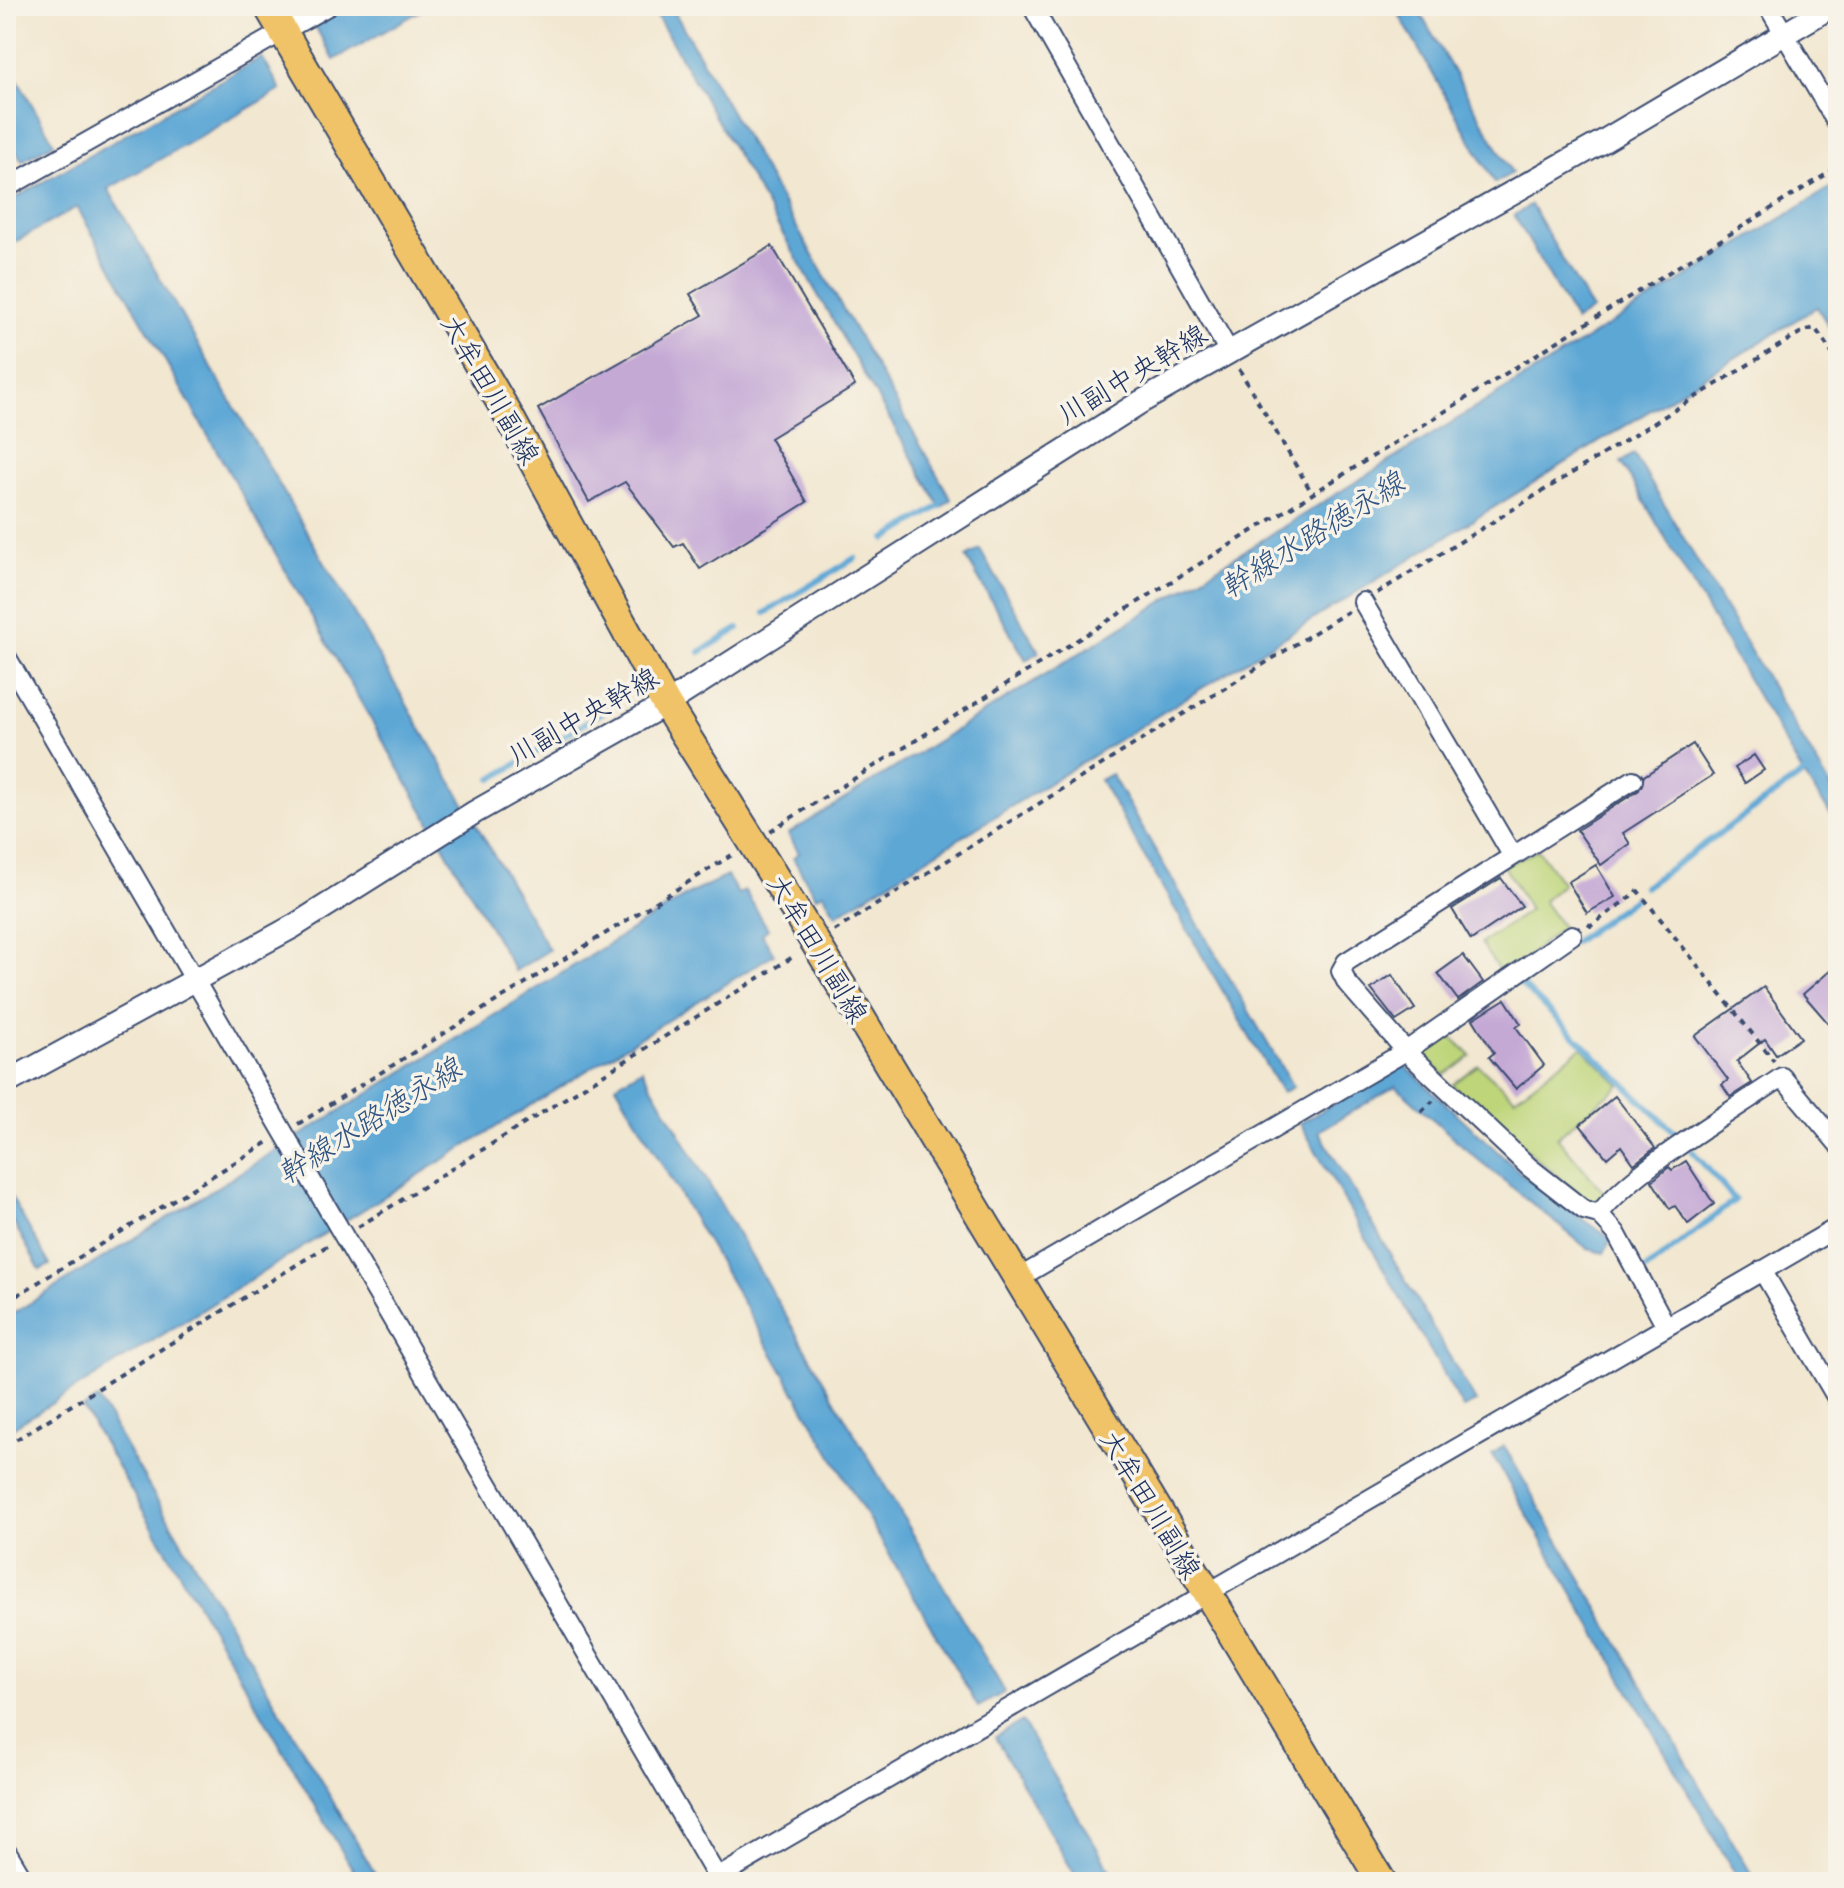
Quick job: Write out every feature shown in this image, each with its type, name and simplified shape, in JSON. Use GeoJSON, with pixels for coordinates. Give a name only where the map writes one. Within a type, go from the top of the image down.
{"type":"FeatureCollection","features":[{"type":"Feature","properties":{"kind":"main road","name":"大牟田川副線"},"geometry":{"type":"LineString","coordinates":[[268,6],[506,411],[666,704],[815,942],[1205,1594],[1382,1882]]}},
{"type":"Feature","properties":{"kind":"street"},"geometry":{"type":"LineString","coordinates":[[6,188],[328,6]]}},
{"type":"Feature","properties":{"kind":"street"},"geometry":{"type":"LineString","coordinates":[[1032,6],[1228,350]]}},
{"type":"Feature","properties":{"kind":"street"},"geometry":{"type":"LineString","coordinates":[[1768,6],[1838,125]]}},
{"type":"Feature","properties":{"kind":"street","name":"川副中央幹線"},"geometry":{"type":"LineString","coordinates":[[193,982],[294,926],[475,812],[666,704],[1139,403],[1228,350],[1602,142],[1832,6]]}},
{"type":"Feature","properties":{"kind":"street"},"geometry":{"type":"LineString","coordinates":[[1363,602],[1512,855]]}},
{"type":"Feature","properties":{"kind":"street"},"geometry":{"type":"LineString","coordinates":[[6,656],[716,1881],[1838,1227]]}},
{"type":"Feature","properties":{"kind":"street"},"geometry":{"type":"LineString","coordinates":[[1633,780],[1346,962],[1341,971],[1347,983],[1406,1051],[1529,1167],[1584,1210],[1599,1214],[1616,1233],[1666,1326]]}},
{"type":"Feature","properties":{"kind":"street"},"geometry":{"type":"LineString","coordinates":[[1017,1279],[1406,1051],[1577,928]]}},
{"type":"Feature","properties":{"kind":"street"},"geometry":{"type":"LineString","coordinates":[[6,1083],[193,982]]}},
{"type":"Feature","properties":{"kind":"street"},"geometry":{"type":"LineString","coordinates":[[1599,1214],[1609,1201],[1677,1149],[1782,1077],[1838,1144]]}},
{"type":"Feature","properties":{"kind":"street"},"geometry":{"type":"LineString","coordinates":[[1762,1270],[1838,1400]]}},
{"type":"Feature","properties":{"kind":"street"},"geometry":{"type":"LineString","coordinates":[[6,1850],[25,1882]]}},
{"type":"Feature","properties":{"kind":"path"},"geometry":{"type":"LineString","coordinates":[[6,1302],[282,1134],[1838,167]]}},
{"type":"Feature","properties":{"kind":"path"},"geometry":{"type":"LineString","coordinates":[[6,1446],[1803,331],[1815,328],[1838,362]]}},
{"type":"Feature","properties":{"kind":"path"},"geometry":{"type":"LineString","coordinates":[[1228,350],[1312,493]]}},
{"type":"Feature","properties":{"kind":"path"},"geometry":{"type":"LineString","coordinates":[[1577,928],[1591,926],[1638,891],[1779,1067],[1782,1077]]}},
{"type":"Feature","properties":{"kind":"green space"},"geometry":{"type":"Polygon","coordinates":[[[1538,850],[1563,884],[1543,901],[1562,927],[1503,977],[1481,943],[1530,910],[1504,866],[1538,850]]]}},
{"type":"Feature","properties":{"kind":"green space"},"geometry":{"type":"Polygon","coordinates":[[[1447,1033],[1471,1056],[1444,1075],[1419,1052],[1447,1033]]]}},
{"type":"Feature","properties":{"kind":"green space"},"geometry":{"type":"Polygon","coordinates":[[[1582,1047],[1620,1085],[1557,1137],[1606,1195],[1591,1205],[1452,1085],[1478,1065],[1515,1098],[1582,1047]]]}},
{"type":"Feature","properties":{"kind":"water"},"geometry":{"type":"Polygon","coordinates":[[[349,6],[429,6],[334,60],[315,26],[349,6]]]}},
{"type":"Feature","properties":{"kind":"water"},"geometry":{"type":"Polygon","coordinates":[[[651,6],[671,6],[951,499],[941,508],[651,6]]]}},
{"type":"Feature","properties":{"kind":"water"},"geometry":{"type":"Polygon","coordinates":[[[1394,6],[1416,6],[1512,173],[1495,183],[1394,6]]]}},
{"type":"Feature","properties":{"kind":"water"},"geometry":{"type":"Polygon","coordinates":[[[262,57],[281,90],[108,189],[549,950],[515,971],[77,207],[6,247],[6,203],[262,57]]]}},
{"type":"Feature","properties":{"kind":"water"},"geometry":{"type":"Polygon","coordinates":[[[6,59],[54,143],[22,161],[6,134],[6,59]]]}},
{"type":"Feature","properties":{"kind":"water","name":"幹線水路徳永線"},"geometry":{"type":"Polygon","coordinates":[[[1838,183],[1838,342],[1817,307],[836,915],[823,893],[816,897],[793,858],[799,853],[788,834],[1838,183]]]}},
{"type":"Feature","properties":{"kind":"water"},"geometry":{"type":"Polygon","coordinates":[[[1531,205],[1592,310],[1575,321],[1514,215],[1531,205]]]}},
{"type":"Feature","properties":{"kind":"water"},"geometry":{"type":"Polygon","coordinates":[[[1634,454],[1838,799],[1838,825],[1803,774],[1621,462],[1634,454]]]}},
{"type":"Feature","properties":{"kind":"water"},"geometry":{"type":"Polygon","coordinates":[[[980,549],[1039,652],[1026,660],[966,557],[980,549]]]}},
{"type":"Feature","properties":{"kind":"water"},"geometry":{"type":"Polygon","coordinates":[[[1111,774],[1293,1087],[1282,1093],[1100,780],[1111,774]]]}},
{"type":"Feature","properties":{"kind":"water","name":"幹線水路徳永線"},"geometry":{"type":"Polygon","coordinates":[[[727,876],[738,894],[745,891],[768,929],[762,934],[774,954],[6,1432],[6,1318],[691,893],[727,876]]]}},
{"type":"Feature","properties":{"kind":"water"},"geometry":{"type":"Polygon","coordinates":[[[1403,1064],[1525,1177],[1611,1239],[1604,1253],[1588,1249],[1475,1157],[1396,1086],[1319,1131],[1476,1402],[1463,1408],[1300,1123],[1403,1064]]]}},
{"type":"Feature","properties":{"kind":"water"},"geometry":{"type":"Polygon","coordinates":[[[642,1069],[1005,1692],[978,1707],[616,1085],[642,1069]]]}},
{"type":"Feature","properties":{"kind":"water"},"geometry":{"type":"Polygon","coordinates":[[[6,1188],[50,1265],[40,1270],[6,1209],[6,1188]]]}},
{"type":"Feature","properties":{"kind":"water"},"geometry":{"type":"Polygon","coordinates":[[[98,1399],[380,1882],[360,1882],[83,1408],[98,1399]]]}},
{"type":"Feature","properties":{"kind":"water"},"geometry":{"type":"Polygon","coordinates":[[[1504,1446],[1756,1882],[1740,1882],[1492,1454],[1504,1446]]]}},
{"type":"Feature","properties":{"kind":"water"},"geometry":{"type":"Polygon","coordinates":[[[1022,1721],[1117,1882],[1079,1882],[995,1737],[1022,1721]]]}},
{"type":"Feature","properties":{"kind":"building"},"geometry":{"type":"Polygon","coordinates":[[[772,246],[855,386],[770,438],[807,502],[700,569],[683,543],[674,547],[625,482],[589,502],[538,409],[703,315],[690,294],[772,246]]]}},
{"type":"Feature","properties":{"kind":"building"},"geometry":{"type":"Polygon","coordinates":[[[1693,744],[1713,775],[1623,833],[1630,844],[1601,865],[1577,830],[1639,790],[1644,776],[1693,744]]]}},
{"type":"Feature","properties":{"kind":"building"},"geometry":{"type":"Polygon","coordinates":[[[1754,755],[1764,770],[1745,783],[1735,768],[1754,755]]]}},
{"type":"Feature","properties":{"kind":"building"},"geometry":{"type":"Polygon","coordinates":[[[1596,865],[1615,897],[1587,913],[1568,882],[1596,865]]]}},
{"type":"Feature","properties":{"kind":"building"},"geometry":{"type":"Polygon","coordinates":[[[1501,878],[1522,906],[1471,940],[1452,909],[1501,878]]]}},
{"type":"Feature","properties":{"kind":"building"},"geometry":{"type":"Polygon","coordinates":[[[1463,955],[1483,982],[1458,1000],[1438,973],[1463,955]]]}},
{"type":"Feature","properties":{"kind":"building"},"geometry":{"type":"Polygon","coordinates":[[[1838,964],[1838,1014],[1828,1023],[1803,994],[1838,964]]]}},
{"type":"Feature","properties":{"kind":"building"},"geometry":{"type":"Polygon","coordinates":[[[1392,975],[1415,1009],[1396,1021],[1371,989],[1392,975]]]}},
{"type":"Feature","properties":{"kind":"building"},"geometry":{"type":"Polygon","coordinates":[[[1764,987],[1801,1038],[1776,1055],[1765,1039],[1737,1061],[1752,1083],[1730,1097],[1722,1085],[1728,1080],[1695,1036],[1764,987]]]}},
{"type":"Feature","properties":{"kind":"building"},"geometry":{"type":"Polygon","coordinates":[[[1505,999],[1521,1024],[1516,1027],[1544,1065],[1516,1089],[1489,1057],[1494,1053],[1473,1019],[1505,999]]]}},
{"type":"Feature","properties":{"kind":"building"},"geometry":{"type":"Polygon","coordinates":[[[1615,1096],[1655,1148],[1634,1164],[1621,1146],[1607,1158],[1580,1125],[1615,1096]]]}},
{"type":"Feature","properties":{"kind":"building"},"geometry":{"type":"Polygon","coordinates":[[[1686,1161],[1714,1204],[1688,1224],[1675,1206],[1670,1209],[1652,1181],[1669,1167],[1672,1170],[1686,1161]]]}},
{"type":"Feature","properties":{"kind":"waterway"},"geometry":{"type":"LineString","coordinates":[[886,539],[940,506]]}},
{"type":"Feature","properties":{"kind":"waterway"},"geometry":{"type":"LineString","coordinates":[[765,613],[855,558]]}},
{"type":"Feature","properties":{"kind":"waterway"},"geometry":{"type":"LineString","coordinates":[[700,652],[738,629]]}},
{"type":"Feature","properties":{"kind":"waterway"},"geometry":{"type":"LineString","coordinates":[[492,779],[610,708]]}},
{"type":"Feature","properties":{"kind":"waterway"},"geometry":{"type":"LineString","coordinates":[[1644,887],[1803,774]]}},
{"type":"Feature","properties":{"kind":"waterway"},"geometry":{"type":"LineString","coordinates":[[1574,942],[1634,899]]}},
{"type":"Feature","properties":{"kind":"waterway"},"geometry":{"type":"LineString","coordinates":[[1519,982],[1679,1137]]}},
{"type":"Feature","properties":{"kind":"waterway"},"geometry":{"type":"LineString","coordinates":[[1647,1269],[1735,1200],[1692,1151]]}}]}
